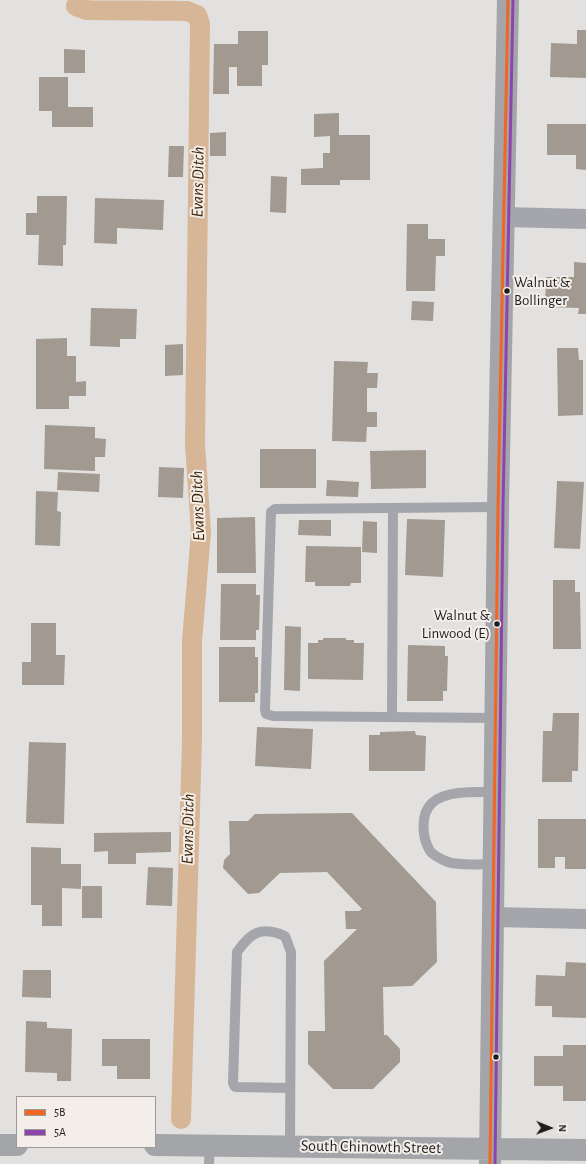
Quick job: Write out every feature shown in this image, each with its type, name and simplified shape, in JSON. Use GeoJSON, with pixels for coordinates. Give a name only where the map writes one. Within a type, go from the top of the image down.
{"type":"FeatureCollection","features":[{"type":"Feature","properties":{"kind":"main road"},"geometry":{"type":"LineString","coordinates":[[490,1156],[498,507],[508,0]]}},
{"type":"Feature","properties":{"kind":"main road"},"geometry":{"type":"LineString","coordinates":[[0,1145],[16,1145]]}},
{"type":"Feature","properties":{"kind":"main road","name":"South Chinowth Street"},"geometry":{"type":"LineString","coordinates":[[156,1145],[209,1155],[290,1146],[490,1156],[586,1150]]}},
{"type":"Feature","properties":{"kind":"street"},"geometry":{"type":"LineString","coordinates":[[504,217],[586,219]]}},
{"type":"Feature","properties":{"kind":"street"},"geometry":{"type":"LineString","coordinates":[[493,917],[586,918]]}},
{"type":"Feature","properties":{"kind":"lane"},"geometry":{"type":"LineString","coordinates":[[496,718],[273,716],[266,714],[265,709],[271,512],[275,509],[498,507]]}},
{"type":"Feature","properties":{"kind":"lane"},"geometry":{"type":"LineString","coordinates":[[392,509],[392,717]]}},
{"type":"Feature","properties":{"kind":"lane"},"geometry":{"type":"LineString","coordinates":[[494,792],[460,793],[446,796],[432,803],[425,814],[423,833],[430,852],[449,862],[494,864]]}},
{"type":"Feature","properties":{"kind":"lane"},"geometry":{"type":"LineString","coordinates":[[290,1088],[234,1087],[233,1083],[236,952],[248,937],[259,931],[285,936],[291,952],[290,1146]]}},
{"type":"Feature","properties":{"kind":"building"},"geometry":{"type":"Polygon","coordinates":[[[577,30],[586,30],[586,78],[550,77],[551,43],[577,44],[577,30]]]}},
{"type":"Feature","properties":{"kind":"building"},"geometry":{"type":"Polygon","coordinates":[[[238,31],[268,31],[268,65],[262,65],[262,86],[237,86],[237,67],[229,67],[229,94],[213,94],[214,44],[238,44],[238,31]]]}},
{"type":"Feature","properties":{"kind":"building"},"geometry":{"type":"Polygon","coordinates":[[[64,49],[85,50],[85,73],[64,73],[64,49]]]}},
{"type":"Feature","properties":{"kind":"building"},"geometry":{"type":"Polygon","coordinates":[[[39,77],[68,77],[68,107],[93,107],[93,127],[52,127],[52,111],[39,111],[39,77]]]}},
{"type":"Feature","properties":{"kind":"building"},"geometry":{"type":"Polygon","coordinates":[[[339,113],[339,135],[370,135],[370,180],[340,180],[340,185],[301,185],[301,169],[323,168],[323,153],[330,153],[330,136],[314,137],[314,114],[339,113]]]}},
{"type":"Feature","properties":{"kind":"building"},"geometry":{"type":"Polygon","coordinates":[[[547,124],[586,124],[586,170],[576,169],[576,155],[547,155],[547,124]]]}},
{"type":"Feature","properties":{"kind":"building"},"geometry":{"type":"Polygon","coordinates":[[[226,132],[226,156],[210,156],[210,133],[226,132]]]}},
{"type":"Feature","properties":{"kind":"building"},"geometry":{"type":"Polygon","coordinates":[[[169,146],[184,146],[183,177],[168,177],[169,146]]]}},
{"type":"Feature","properties":{"kind":"building"},"geometry":{"type":"Polygon","coordinates":[[[271,176],[287,177],[286,213],[270,212],[271,176]]]}},
{"type":"Feature","properties":{"kind":"building"},"geometry":{"type":"Polygon","coordinates":[[[37,196],[67,196],[66,245],[63,245],[63,266],[38,265],[39,235],[26,235],[26,213],[37,213],[37,196]]]}},
{"type":"Feature","properties":{"kind":"building"},"geometry":{"type":"Polygon","coordinates":[[[95,198],[164,200],[163,230],[117,228],[117,244],[94,243],[95,198]]]}},
{"type":"Feature","properties":{"kind":"building"},"geometry":{"type":"Polygon","coordinates":[[[407,224],[428,224],[428,239],[445,239],[445,256],[436,256],[435,291],[406,291],[407,224]]]}},
{"type":"Feature","properties":{"kind":"building"},"geometry":{"type":"Polygon","coordinates":[[[574,262],[586,263],[586,314],[578,314],[579,308],[545,307],[546,277],[574,277],[574,262]]]}},
{"type":"Feature","properties":{"kind":"building"},"geometry":{"type":"Polygon","coordinates":[[[412,301],[434,302],[433,321],[411,320],[412,301]]]}},
{"type":"Feature","properties":{"kind":"building"},"geometry":{"type":"Polygon","coordinates":[[[91,308],[137,309],[136,339],[120,339],[120,347],[90,346],[91,308]]]}},
{"type":"Feature","properties":{"kind":"building"},"geometry":{"type":"Polygon","coordinates":[[[67,338],[67,356],[76,356],[76,382],[86,381],[86,396],[69,396],[69,409],[36,409],[36,339],[67,338]]]}},
{"type":"Feature","properties":{"kind":"building"},"geometry":{"type":"Polygon","coordinates":[[[183,344],[183,375],[165,376],[165,345],[183,344]]]}},
{"type":"Feature","properties":{"kind":"building"},"geometry":{"type":"Polygon","coordinates":[[[557,348],[578,348],[579,360],[583,360],[583,415],[558,416],[557,348]]]}},
{"type":"Feature","properties":{"kind":"building"},"geometry":{"type":"Polygon","coordinates":[[[334,361],[368,362],[367,373],[378,373],[377,388],[367,388],[367,412],[377,412],[377,427],[367,427],[366,442],[332,441],[334,361]]]}},
{"type":"Feature","properties":{"kind":"building"},"geometry":{"type":"Polygon","coordinates":[[[45,425],[95,427],[95,438],[106,439],[105,457],[95,457],[95,471],[44,469],[45,425]]]}},
{"type":"Feature","properties":{"kind":"building"},"geometry":{"type":"Polygon","coordinates":[[[260,449],[316,449],[316,488],[260,488],[260,449]]]}},
{"type":"Feature","properties":{"kind":"building"},"geometry":{"type":"Polygon","coordinates":[[[426,450],[426,488],[371,489],[370,451],[426,450]]]}},
{"type":"Feature","properties":{"kind":"building"},"geometry":{"type":"Polygon","coordinates":[[[159,467],[184,468],[183,498],[158,497],[159,467]]]}},
{"type":"Feature","properties":{"kind":"building"},"geometry":{"type":"Polygon","coordinates":[[[58,472],[100,474],[99,492],[57,490],[58,472]]]}},
{"type":"Feature","properties":{"kind":"building"},"geometry":{"type":"Polygon","coordinates":[[[327,480],[359,482],[358,497],[326,496],[327,480]]]}},
{"type":"Feature","properties":{"kind":"building"},"geometry":{"type":"Polygon","coordinates":[[[557,481],[584,482],[580,549],[554,548],[557,481]]]}},
{"type":"Feature","properties":{"kind":"building"},"geometry":{"type":"Polygon","coordinates":[[[36,491],[58,492],[57,511],[61,512],[60,546],[35,545],[36,491]]]}},
{"type":"Feature","properties":{"kind":"building"},"geometry":{"type":"Polygon","coordinates":[[[255,517],[256,573],[217,573],[217,518],[255,517]]]}},
{"type":"Feature","properties":{"kind":"building"},"geometry":{"type":"Polygon","coordinates":[[[407,519],[445,520],[443,577],[405,575],[407,519]]]}},
{"type":"Feature","properties":{"kind":"building"},"geometry":{"type":"Polygon","coordinates":[[[299,520],[331,520],[331,536],[298,535],[299,520]]]}},
{"type":"Feature","properties":{"kind":"building"},"geometry":{"type":"Polygon","coordinates":[[[363,521],[377,522],[377,553],[362,552],[363,521]]]}},
{"type":"Feature","properties":{"kind":"building"},"geometry":{"type":"Polygon","coordinates":[[[306,546],[361,547],[361,583],[351,583],[350,586],[315,586],[315,582],[305,582],[306,546]]]}},
{"type":"Feature","properties":{"kind":"building"},"geometry":{"type":"Polygon","coordinates":[[[553,580],[575,580],[575,592],[580,592],[581,649],[553,649],[553,580]]]}},
{"type":"Feature","properties":{"kind":"building"},"geometry":{"type":"Polygon","coordinates":[[[221,584],[256,584],[256,595],[260,595],[259,630],[256,630],[256,640],[220,640],[221,584]]]}},
{"type":"Feature","properties":{"kind":"building"},"geometry":{"type":"Polygon","coordinates":[[[31,623],[56,623],[56,655],[65,655],[64,685],[22,685],[22,662],[31,662],[31,623]]]}},
{"type":"Feature","properties":{"kind":"building"},"geometry":{"type":"Polygon","coordinates":[[[285,626],[301,627],[300,691],[284,690],[285,626]]]}},
{"type":"Feature","properties":{"kind":"building"},"geometry":{"type":"Polygon","coordinates":[[[323,638],[346,638],[346,640],[354,640],[354,643],[364,643],[363,680],[308,679],[308,643],[318,643],[318,640],[323,640],[323,638]]]}},
{"type":"Feature","properties":{"kind":"building"},"geometry":{"type":"Polygon","coordinates":[[[408,645],[445,646],[445,656],[448,656],[447,691],[443,691],[443,701],[407,701],[408,645]]]}},
{"type":"Feature","properties":{"kind":"building"},"geometry":{"type":"Polygon","coordinates":[[[219,647],[255,647],[255,657],[258,657],[258,693],[255,693],[255,702],[219,702],[219,647]]]}},
{"type":"Feature","properties":{"kind":"building"},"geometry":{"type":"Polygon","coordinates":[[[553,713],[579,713],[578,771],[572,771],[572,782],[542,782],[543,731],[552,731],[553,713]]]}},
{"type":"Feature","properties":{"kind":"building"},"geometry":{"type":"Polygon","coordinates":[[[257,727],[313,729],[311,769],[255,766],[257,727]]]}},
{"type":"Feature","properties":{"kind":"building"},"geometry":{"type":"Polygon","coordinates":[[[415,731],[416,735],[426,736],[425,771],[369,771],[369,735],[380,735],[380,732],[415,731]]]}},
{"type":"Feature","properties":{"kind":"building"},"geometry":{"type":"Polygon","coordinates":[[[29,742],[66,743],[64,824],[26,823],[29,742]]]}},
{"type":"Feature","properties":{"kind":"building"},"geometry":{"type":"Polygon","coordinates":[[[352,813],[436,902],[437,962],[412,986],[383,987],[384,1035],[387,1035],[400,1049],[400,1062],[373,1089],[333,1089],[308,1064],[308,1031],[325,1031],[324,961],[357,929],[346,929],[345,911],[359,911],[362,909],[327,872],[280,873],[259,893],[248,894],[223,868],[224,860],[230,854],[229,821],[248,821],[255,814],[352,813]]]}},
{"type":"Feature","properties":{"kind":"building"},"geometry":{"type":"Polygon","coordinates":[[[538,819],[586,819],[586,869],[565,869],[565,857],[555,857],[555,868],[538,868],[538,819]]]}},
{"type":"Feature","properties":{"kind":"building"},"geometry":{"type":"Polygon","coordinates":[[[171,832],[171,852],[136,853],[136,864],[108,864],[108,851],[94,852],[94,833],[171,832]]]}},
{"type":"Feature","properties":{"kind":"building"},"geometry":{"type":"Polygon","coordinates":[[[31,847],[61,848],[61,864],[81,864],[81,889],[62,888],[62,926],[42,926],[42,905],[31,905],[31,847]]]}},
{"type":"Feature","properties":{"kind":"building"},"geometry":{"type":"Polygon","coordinates":[[[148,867],[173,868],[172,906],[146,905],[148,867]]]}},
{"type":"Feature","properties":{"kind":"building"},"geometry":{"type":"Polygon","coordinates":[[[82,886],[102,886],[102,918],[82,918],[82,886]]]}},
{"type":"Feature","properties":{"kind":"building"},"geometry":{"type":"Polygon","coordinates":[[[566,962],[586,963],[586,1018],[552,1017],[552,1006],[535,1006],[536,975],[565,976],[566,962]]]}},
{"type":"Feature","properties":{"kind":"building"},"geometry":{"type":"Polygon","coordinates":[[[23,970],[51,970],[51,998],[22,997],[23,970]]]}},
{"type":"Feature","properties":{"kind":"building"},"geometry":{"type":"Polygon","coordinates":[[[26,1021],[47,1022],[47,1028],[72,1029],[71,1081],[57,1081],[57,1073],[25,1072],[26,1021]]]}},
{"type":"Feature","properties":{"kind":"building"},"geometry":{"type":"Polygon","coordinates":[[[102,1039],[150,1039],[150,1079],[117,1079],[117,1066],[102,1066],[102,1039]]]}},
{"type":"Feature","properties":{"kind":"building"},"geometry":{"type":"Polygon","coordinates":[[[563,1045],[586,1045],[586,1101],[563,1101],[563,1086],[534,1086],[534,1056],[563,1056],[563,1045]]]}},
{"type":"Feature","properties":{"kind":"waterway","name":"Evans Ditch"},"geometry":{"type":"LineString","coordinates":[[76,6],[87,10],[187,11],[197,15],[200,24],[195,444],[201,532],[192,641],[192,740],[181,1119]]}},
{"type":"Feature","properties":{"kind":"transit line","name":"5B"},"geometry":{"type":"LineString","coordinates":[[490,1164],[498,507],[508,0]]}},
{"type":"Feature","properties":{"kind":"transit line","name":"5A"},"geometry":{"type":"LineString","coordinates":[[495,1164],[503,507],[513,0]]}},
{"type":"Feature","properties":{"kind":"place","name":"Walnut & Bollinger"},"geometry":{"type":"Point","coordinates":[507,291]}},
{"type":"Feature","properties":{"kind":"place","name":"Walnut & Linwood (E)"},"geometry":{"type":"Point","coordinates":[497,624]}}]}
